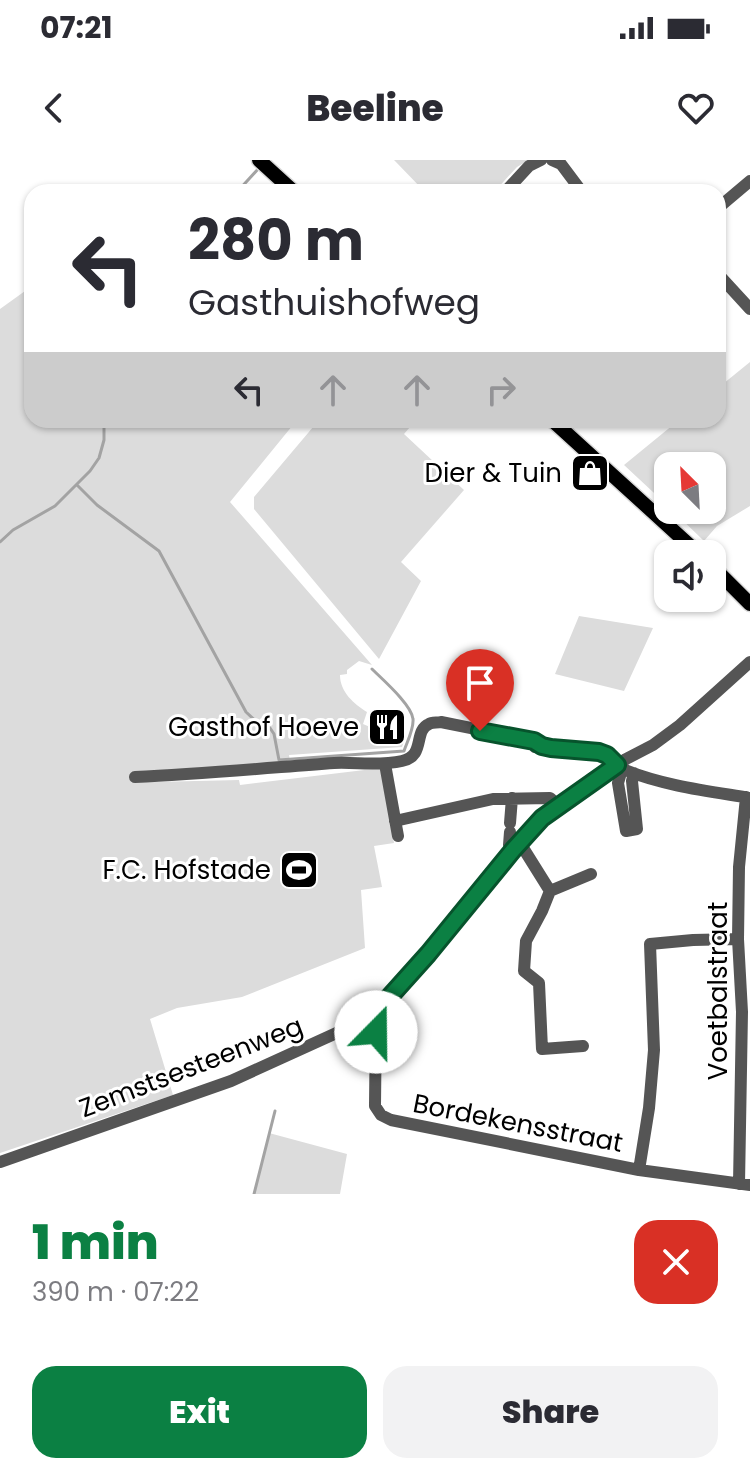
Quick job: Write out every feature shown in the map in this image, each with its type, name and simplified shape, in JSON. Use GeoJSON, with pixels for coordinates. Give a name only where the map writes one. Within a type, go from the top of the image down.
{"type":"FeatureCollection","features":[{"type":"Feature","properties":{"kind":"main road"},"geometry":{"type":"LineString","coordinates":[[259,160],[285,184]]}},
{"type":"Feature","properties":{"kind":"main road"},"geometry":{"type":"LineString","coordinates":[[561,428],[684,540]]}},
{"type":"Feature","properties":{"kind":"main road"},"geometry":{"type":"LineString","coordinates":[[726,577],[750,596]]}},
{"type":"Feature","properties":{"kind":"main road"},"geometry":{"type":"LineString","coordinates":[[726,580],[750,604]]}},
{"type":"Feature","properties":{"kind":"street"},"geometry":{"type":"LineString","coordinates":[[512,184],[529,166],[541,160]]}},
{"type":"Feature","properties":{"kind":"street"},"geometry":{"type":"LineString","coordinates":[[552,160],[561,164],[576,184]]}},
{"type":"Feature","properties":{"kind":"street"},"geometry":{"type":"LineString","coordinates":[[726,201],[750,181]]}},
{"type":"Feature","properties":{"kind":"street"},"geometry":{"type":"LineString","coordinates":[[726,283],[750,309]]}},
{"type":"Feature","properties":{"kind":"street","name":"Zemstsesteenweg"},"geometry":{"type":"LineString","coordinates":[[0,1162],[231,1081],[365,1020],[420,964],[542,818],[624,769],[634,754],[653,745],[680,725],[750,662]]}},
{"type":"Feature","properties":{"kind":"street"},"geometry":{"type":"LineString","coordinates":[[135,777],[404,761],[416,753],[423,729],[429,724],[532,747],[599,752],[624,769],[651,780],[748,798]]}},
{"type":"Feature","properties":{"kind":"street"},"geometry":{"type":"LineString","coordinates":[[385,764],[398,836]]}},
{"type":"Feature","properties":{"kind":"street"},"geometry":{"type":"LineString","coordinates":[[512,798],[509,845],[517,846],[550,891]]}},
{"type":"Feature","properties":{"kind":"street"},"geometry":{"type":"LineString","coordinates":[[395,821],[493,799],[550,798],[559,806]]}},
{"type":"Feature","properties":{"kind":"street","name":"Voetbalstraat"},"geometry":{"type":"LineString","coordinates":[[744,1185],[738,939],[739,867],[748,798]]}},
{"type":"Feature","properties":{"kind":"street"},"geometry":{"type":"LineString","coordinates":[[583,1046],[542,1049],[539,983],[524,971],[526,941],[550,891],[591,874]]}},
{"type":"Feature","properties":{"kind":"street"},"geometry":{"type":"LineString","coordinates":[[639,1170],[654,1050],[650,944],[738,939]]}},
{"type":"Feature","properties":{"kind":"street","name":"Bordekensstraat"},"geometry":{"type":"LineString","coordinates":[[376,1012],[375,1106],[381,1115],[391,1120],[639,1170],[744,1185]]}},
{"type":"Feature","properties":{"kind":"shaded area"},"geometry":{"type":"Polygon","coordinates":[[[394,160],[529,160],[517,167],[501,184],[417,184],[394,160]]]}},
{"type":"Feature","properties":{"kind":"shaded area"},"geometry":{"type":"Polygon","coordinates":[[[24,292],[24,428],[290,428],[230,502],[372,665],[359,661],[347,670],[347,674],[340,675],[345,692],[367,712],[363,724],[370,727],[368,732],[377,735],[379,730],[405,738],[402,747],[289,755],[290,761],[153,782],[239,780],[240,785],[381,768],[394,843],[374,846],[382,887],[361,890],[365,948],[242,997],[177,1008],[150,1019],[173,1095],[0,1153],[0,309],[24,292]]]}},
{"type":"Feature","properties":{"kind":"shaded area"},"geometry":{"type":"Polygon","coordinates":[[[750,362],[750,506],[726,521],[726,452],[654,452],[654,493],[624,465],[669,428],[726,428],[726,382],[750,362]]]}},
{"type":"Feature","properties":{"kind":"shaded area"},"geometry":{"type":"Polygon","coordinates":[[[312,428],[409,428],[404,434],[464,490],[401,562],[421,581],[379,659],[254,509],[254,497],[312,428]]]}},
{"type":"Feature","properties":{"kind":"shaded area"},"geometry":{"type":"Polygon","coordinates":[[[686,524],[720,524],[705,540],[686,524]]]}},
{"type":"Feature","properties":{"kind":"shaded area"},"geometry":{"type":"Polygon","coordinates":[[[579,616],[653,628],[624,691],[555,674],[579,616]]]}},
{"type":"Feature","properties":{"kind":"shaded area"},"geometry":{"type":"Polygon","coordinates":[[[269,1133],[347,1154],[340,1194],[253,1194],[269,1133]]]}},
{"type":"Feature","properties":{"kind":"waterway"},"geometry":{"type":"LineString","coordinates":[[244,184],[259,168]]}},
{"type":"Feature","properties":{"kind":"waterway"},"geometry":{"type":"LineString","coordinates":[[0,542],[13,530],[55,506],[90,471],[99,458],[104,428]]}},
{"type":"Feature","properties":{"kind":"waterway"},"geometry":{"type":"LineString","coordinates":[[77,485],[97,505],[159,551],[246,712],[274,734],[279,760],[404,751],[412,727],[411,713],[396,692],[372,669]]}},
{"type":"Feature","properties":{"kind":"waterway"},"geometry":{"type":"LineString","coordinates":[[254,1194],[275,1111]]}},
{"type":"Feature","properties":{"kind":"place","name":"Dier & Tuin"},"geometry":{"type":"Point","coordinates":[590,473]}},
{"type":"Feature","properties":{"kind":"place","name":"Gasthof Hoeve"},"geometry":{"type":"Point","coordinates":[387,727]}},
{"type":"Feature","properties":{"kind":"place","name":"F.C. Hofstade"},"geometry":{"type":"Point","coordinates":[299,870]}},
{"type":"Feature","properties":{"kind":"route"},"geometry":{"type":"LineString","coordinates":[[376,1032],[376,1012],[513,850],[542,818],[617,765],[599,752],[551,748],[534,741],[480,731]]}}]}
